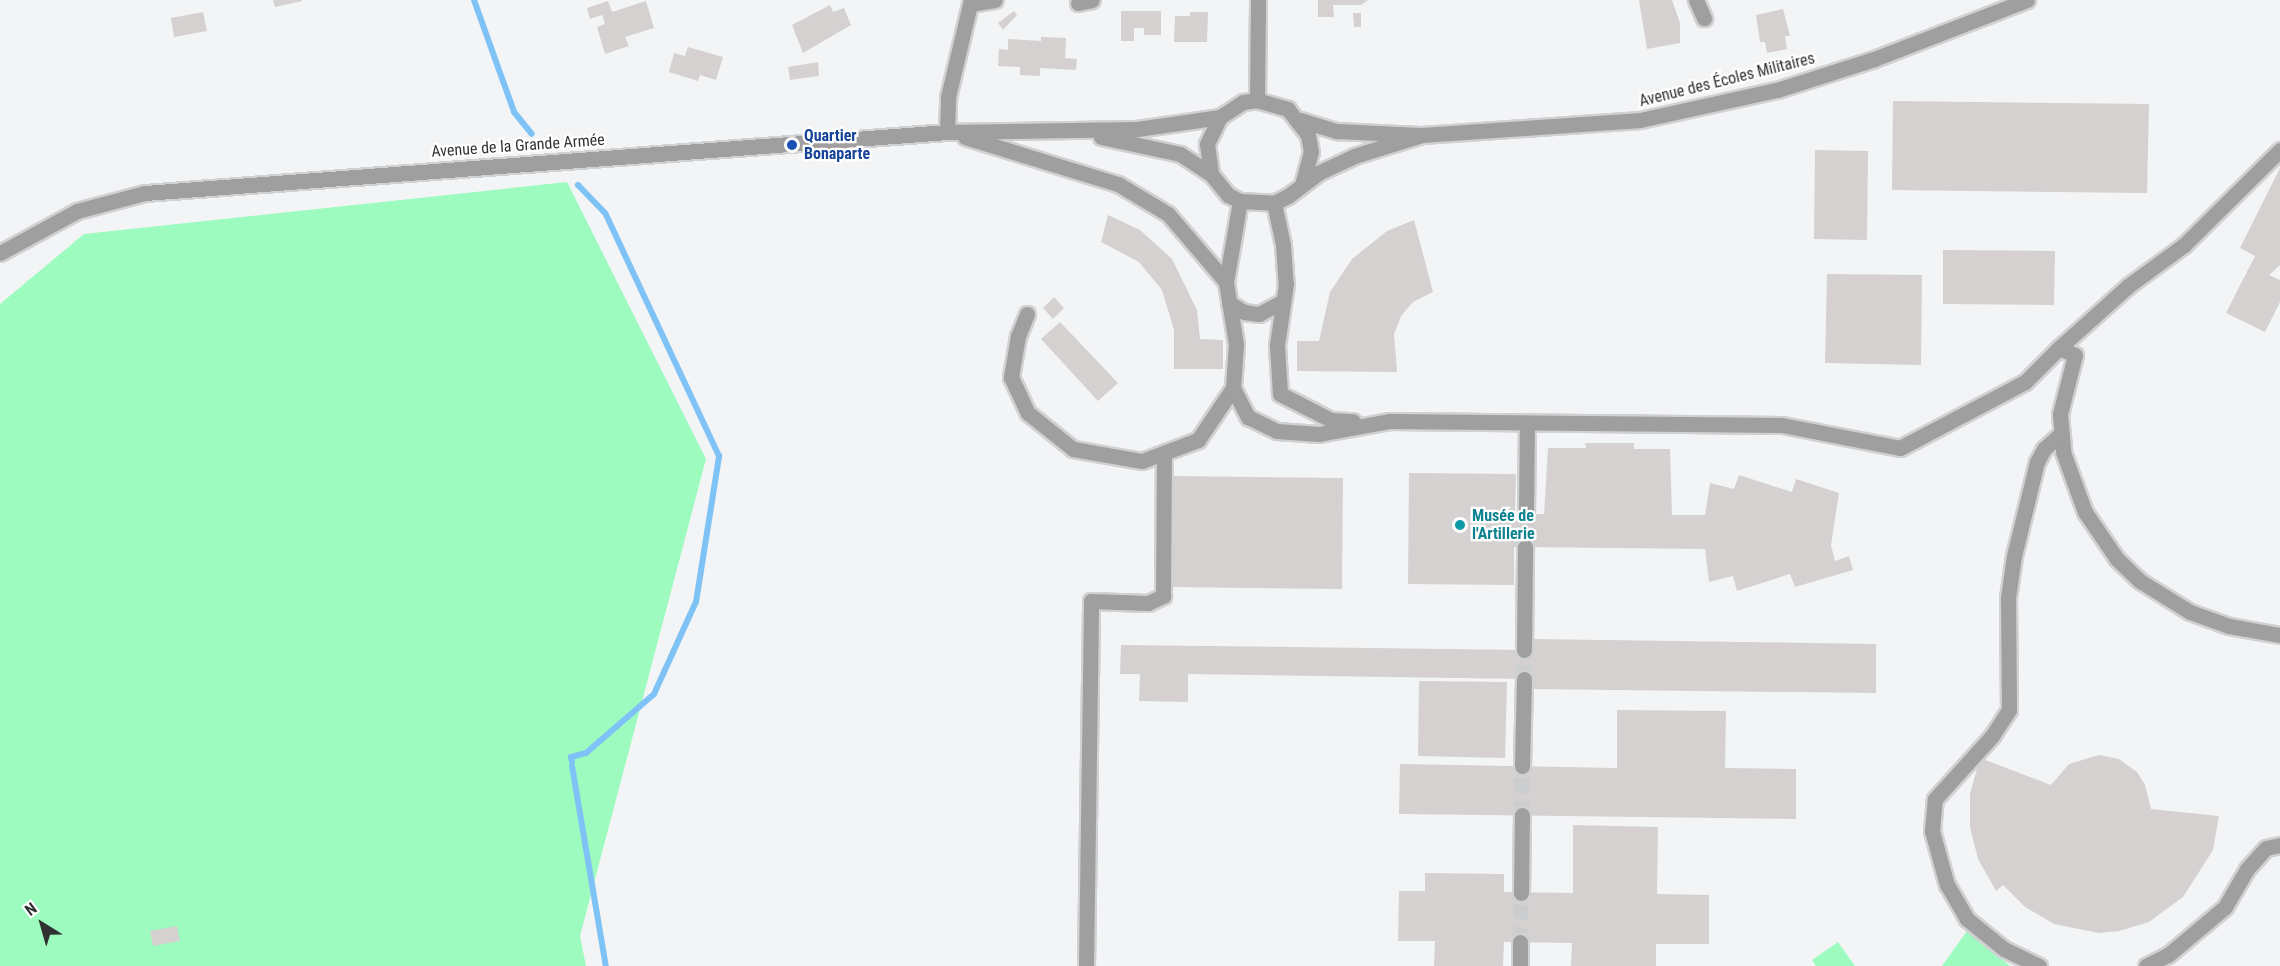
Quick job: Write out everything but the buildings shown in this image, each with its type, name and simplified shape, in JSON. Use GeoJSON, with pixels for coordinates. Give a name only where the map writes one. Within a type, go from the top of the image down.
{"type":"FeatureCollection","features":[{"type":"Feature","properties":{"kind":"street"},"geometry":{"type":"LineString","coordinates":[[995,0],[970,2],[948,97],[947,132],[1118,184],[1168,214],[1226,282]]}},
{"type":"Feature","properties":{"kind":"street"},"geometry":{"type":"LineString","coordinates":[[1257,100],[1258,0]]}},
{"type":"Feature","properties":{"kind":"street"},"geometry":{"type":"LineString","coordinates":[[1696,0],[1704,18]]}},
{"type":"Feature","properties":{"kind":"street","name":"Avenue des Écoles Militaires"},"geometry":{"type":"LineString","coordinates":[[1302,185],[1354,156],[1422,135],[1640,120],[1777,90],[1885,55],[2027,0]]}},
{"type":"Feature","properties":{"kind":"street"},"geometry":{"type":"LineString","coordinates":[[1257,100],[1288,109],[1300,120],[1311,152],[1302,185],[1274,203],[1240,201],[1228,195],[1211,174],[1207,144],[1220,117],[1243,102],[1257,100]]}},
{"type":"Feature","properties":{"kind":"street","name":"Avenue de la Grande Armée"},"geometry":{"type":"LineString","coordinates":[[0,253],[77,211],[145,193],[947,132],[1137,129],[1220,117]]}},
{"type":"Feature","properties":{"kind":"street","name":"Avenue des Écoles Militaires"},"geometry":{"type":"LineString","coordinates":[[1300,120],[1337,131],[1409,132],[1422,135]]}},
{"type":"Feature","properties":{"kind":"street","name":"Avenue de la Grande Armée"},"geometry":{"type":"LineString","coordinates":[[1051,130],[1150,146],[1180,154],[1211,174]]}},
{"type":"Feature","properties":{"kind":"street"},"geometry":{"type":"LineString","coordinates":[[1274,203],[1283,245],[1283,301],[1277,345],[1280,393],[1295,404],[1331,420],[1527,424],[1782,425],[1900,448],[2025,382],[2128,286],[2184,245],[2280,150]]}},
{"type":"Feature","properties":{"kind":"street"},"geometry":{"type":"LineString","coordinates":[[1028,314],[1018,336],[1011,377],[1028,413],[1073,449],[1142,461],[1198,440],[1233,388],[1236,344],[1226,282],[1240,201]]}},
{"type":"Feature","properties":{"kind":"street"},"geometry":{"type":"LineString","coordinates":[[1229,303],[1244,312],[1259,314],[1283,301]]}},
{"type":"Feature","properties":{"kind":"street"},"geometry":{"type":"LineString","coordinates":[[2059,348],[2075,355],[2060,414],[2063,452],[2085,512],[2117,559],[2140,581],[2190,612],[2229,626],[2280,635]]}},
{"type":"Feature","properties":{"kind":"street"},"geometry":{"type":"LineString","coordinates":[[1233,388],[1248,417],[1277,431],[1319,434],[1389,421]]}},
{"type":"Feature","properties":{"kind":"street"},"geometry":{"type":"LineString","coordinates":[[1526,514],[1527,424]]}},
{"type":"Feature","properties":{"kind":"street"},"geometry":{"type":"LineString","coordinates":[[2039,966],[2004,949],[1967,919],[1947,885],[1932,831],[1935,799],[1992,736],[2009,710],[2008,598],[2014,556],[2037,462],[2044,449],[2062,433]]}},
{"type":"Feature","properties":{"kind":"street"},"geometry":{"type":"LineString","coordinates":[[1086,966],[1091,601],[1148,603],[1163,596],[1164,453]]}},
{"type":"Feature","properties":{"kind":"street"},"geometry":{"type":"LineString","coordinates":[[1524,650],[1525,547]]}},
{"type":"Feature","properties":{"kind":"street"},"geometry":{"type":"LineString","coordinates":[[1522,766],[1524,679]]}},
{"type":"Feature","properties":{"kind":"street"},"geometry":{"type":"LineString","coordinates":[[1521,893],[1522,815]]}},
{"type":"Feature","properties":{"kind":"street"},"geometry":{"type":"LineString","coordinates":[[2146,966],[2168,955],[2224,907],[2247,869],[2266,848],[2280,845]]}},
{"type":"Feature","properties":{"kind":"street"},"geometry":{"type":"LineString","coordinates":[[1520,942],[1520,966]]}},
{"type":"Feature","properties":{"kind":"green space"},"geometry":{"type":"Polygon","coordinates":[[[567,182],[706,459],[580,936],[586,966],[0,966],[0,304],[84,234],[567,182]]]}},
{"type":"Feature","properties":{"kind":"green space"},"geometry":{"type":"Polygon","coordinates":[[[1967,931],[2010,966],[1942,966],[1967,931]]]}},
{"type":"Feature","properties":{"kind":"green space"},"geometry":{"type":"Polygon","coordinates":[[[1838,942],[1855,966],[1816,966],[1812,960],[1838,942]]]}},
{"type":"Feature","properties":{"kind":"waterway"},"geometry":{"type":"LineString","coordinates":[[474,0],[514,112],[532,134]]}},
{"type":"Feature","properties":{"kind":"waterway"},"geometry":{"type":"LineString","coordinates":[[572,762],[571,757],[586,753],[654,694],[696,602],[719,456],[605,213],[578,185]]}},
{"type":"Feature","properties":{"kind":"waterway"},"geometry":{"type":"LineString","coordinates":[[572,766],[606,966]]}},
{"type":"Feature","properties":{"kind":"tunnel"},"geometry":{"type":"LineString","coordinates":[[1525,547],[1526,514]]}},
{"type":"Feature","properties":{"kind":"tunnel"},"geometry":{"type":"LineString","coordinates":[[1524,650],[1524,679]]}},
{"type":"Feature","properties":{"kind":"tunnel"},"geometry":{"type":"LineString","coordinates":[[1522,766],[1522,815]]}},
{"type":"Feature","properties":{"kind":"tunnel"},"geometry":{"type":"LineString","coordinates":[[1520,942],[1521,893]]}},
{"type":"Feature","properties":{"kind":"place","name":"Quartier Bonaparte"},"geometry":{"type":"Point","coordinates":[792,145]}},
{"type":"Feature","properties":{"kind":"place","name":"Musée de l'Artillerie"},"geometry":{"type":"Point","coordinates":[1460,525]}}]}
